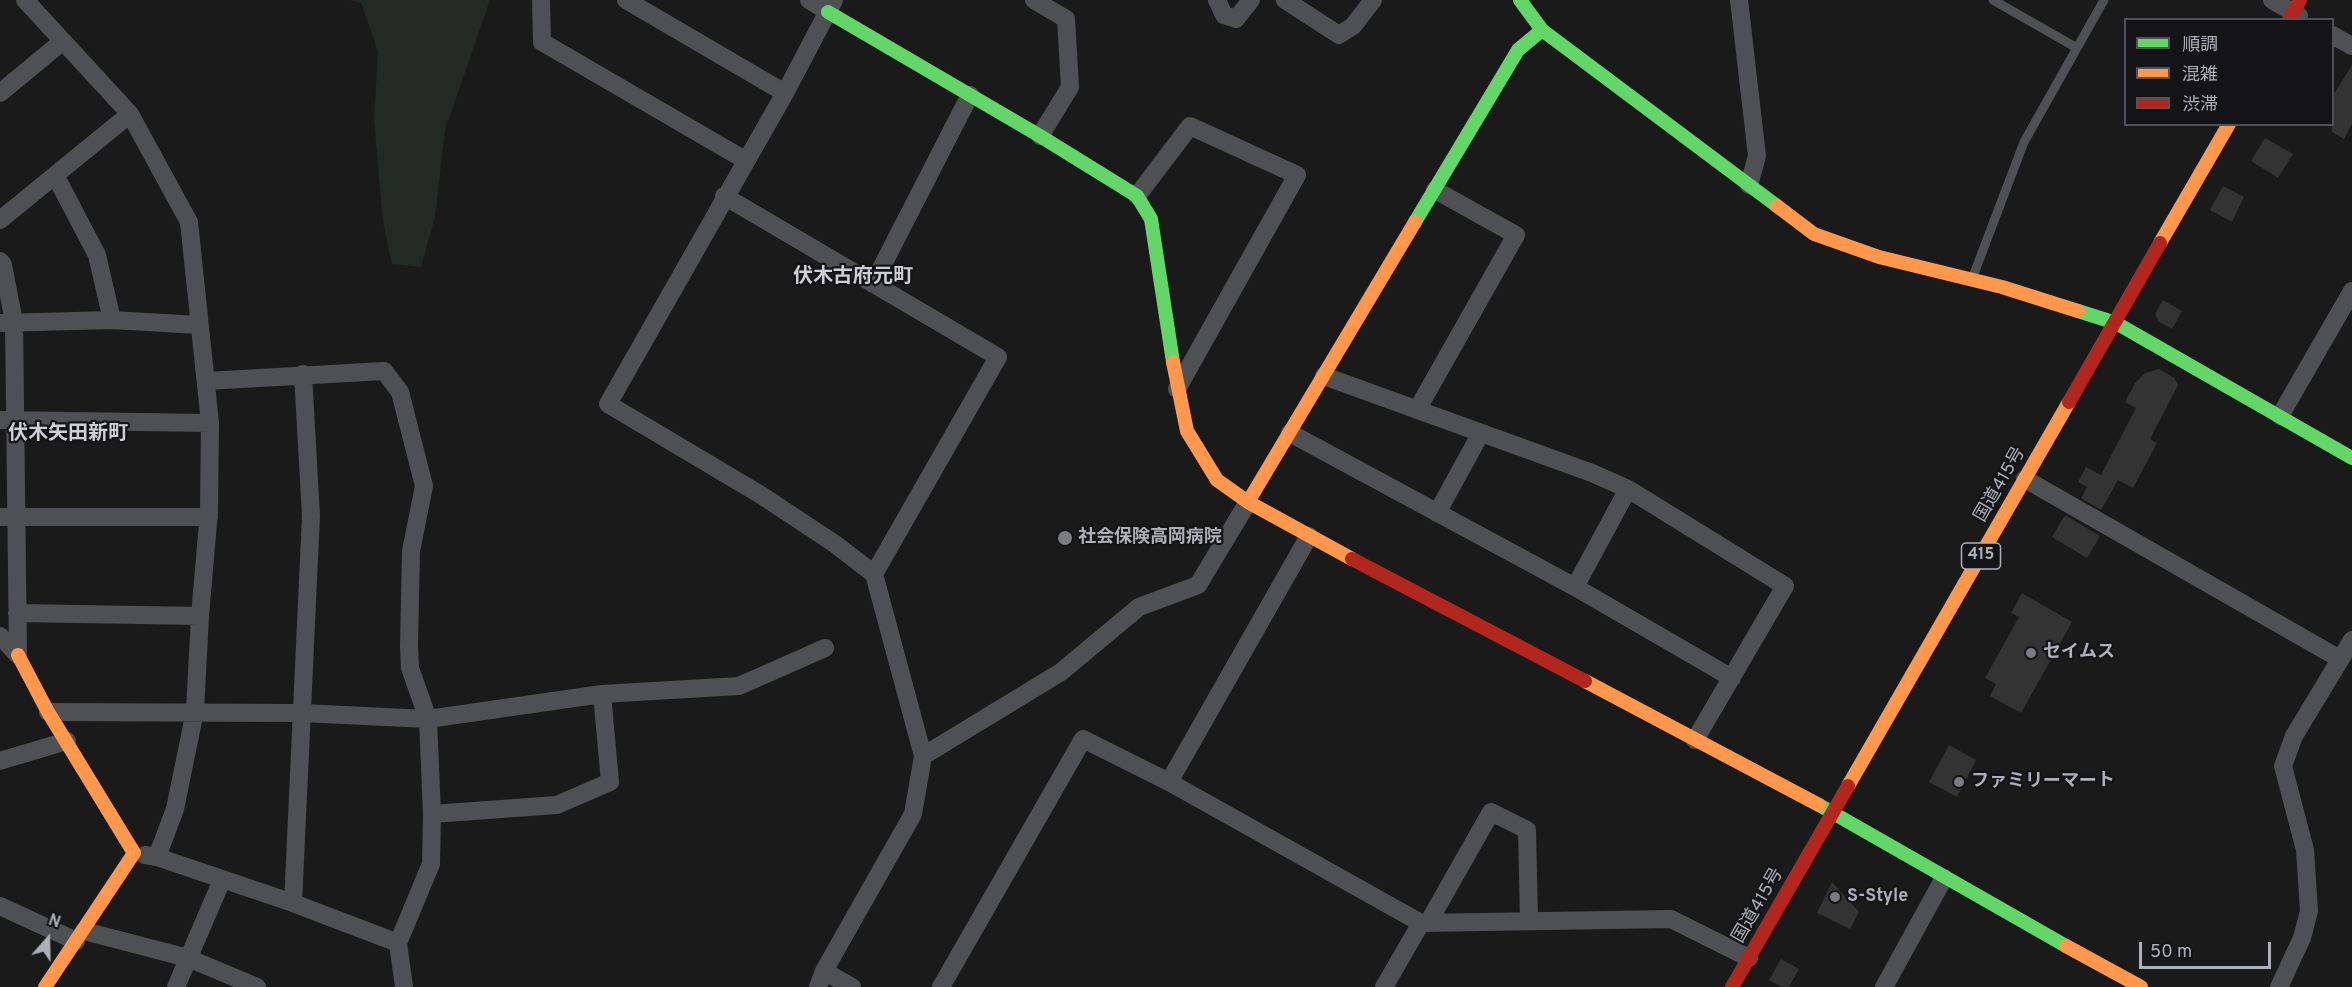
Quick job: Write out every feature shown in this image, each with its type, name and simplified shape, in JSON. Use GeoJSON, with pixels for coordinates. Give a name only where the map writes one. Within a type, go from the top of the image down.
{"type":"FeatureCollection","features":[{"type":"Feature","properties":{"kind":"main road"},"geometry":{"type":"LineString","coordinates":[[1520,0],[1542,30],[1814,234],[1879,257],[1972,280],[2116,323],[2352,458]]}},
{"type":"Feature","properties":{"kind":"main road"},"geometry":{"type":"LineString","coordinates":[[831,6],[970,95],[1137,196],[1151,219],[1177,389],[1187,431],[1217,480],[1248,502],[1309,536],[1834,813],[1944,878],[2141,987]]}},
{"type":"Feature","properties":{"kind":"main road"},"geometry":{"type":"LineString","coordinates":[[1248,502],[1518,50],[1542,30]]}},
{"type":"Feature","properties":{"kind":"main road","name":"国道415号"},"geometry":{"type":"LineString","coordinates":[[1732,987],[2228,126]]}},
{"type":"Feature","properties":{"kind":"main road"},"geometry":{"type":"LineString","coordinates":[[18,655],[48,712],[134,853],[45,987]]}},
{"type":"Feature","properties":{"kind":"street"},"geometry":{"type":"LineString","coordinates":[[25,0],[130,114],[189,222],[210,423],[209,517],[200,616],[195,711],[175,809],[158,857]]}},
{"type":"Feature","properties":{"kind":"street"},"geometry":{"type":"LineString","coordinates":[[541,0],[542,42],[745,160]]}},
{"type":"Feature","properties":{"kind":"street"},"geometry":{"type":"LineString","coordinates":[[626,0],[785,93]]}},
{"type":"Feature","properties":{"kind":"street"},"geometry":{"type":"LineString","coordinates":[[809,0],[831,6],[785,93],[724,196],[608,404],[761,495],[835,544],[874,574],[923,756],[913,814],[821,979],[852,987]]}},
{"type":"Feature","properties":{"kind":"street"},"geometry":{"type":"LineString","coordinates":[[1034,0],[1066,19],[1070,87],[1040,136]]}},
{"type":"Feature","properties":{"kind":"street"},"geometry":{"type":"LineString","coordinates":[[1217,0],[1224,15],[1236,19],[1251,0]]}},
{"type":"Feature","properties":{"kind":"street"},"geometry":{"type":"LineString","coordinates":[[1285,0],[1339,34],[1353,26],[1373,0]]}},
{"type":"Feature","properties":{"kind":"street"},"geometry":{"type":"LineString","coordinates":[[1739,0],[1757,156],[1749,185]]}},
{"type":"Feature","properties":{"kind":"street"},"geometry":{"type":"LineString","coordinates":[[2272,0],[2297,13]]}},
{"type":"Feature","properties":{"kind":"street"},"geometry":{"type":"LineString","coordinates":[[2334,36],[2352,46]]}},
{"type":"Feature","properties":{"kind":"street"},"geometry":{"type":"LineString","coordinates":[[0,93],[63,41]]}},
{"type":"Feature","properties":{"kind":"street"},"geometry":{"type":"LineString","coordinates":[[873,284],[970,95]]}},
{"type":"Feature","properties":{"kind":"street"},"geometry":{"type":"LineString","coordinates":[[0,220],[130,114]]}},
{"type":"Feature","properties":{"kind":"street"},"geometry":{"type":"LineString","coordinates":[[1137,196],[1190,126],[1297,175],[1177,389]]}},
{"type":"Feature","properties":{"kind":"street"},"geometry":{"type":"LineString","coordinates":[[55,175],[97,255],[112,320]]}},
{"type":"Feature","properties":{"kind":"street"},"geometry":{"type":"LineString","coordinates":[[1417,410],[1516,235],[1434,190]]}},
{"type":"Feature","properties":{"kind":"street"},"geometry":{"type":"LineString","coordinates":[[724,196],[998,357],[874,574]]}},
{"type":"Feature","properties":{"kind":"street"},"geometry":{"type":"LineString","coordinates":[[0,261],[3,265],[7,322],[9,517],[18,655]]}},
{"type":"Feature","properties":{"kind":"street"},"geometry":{"type":"LineString","coordinates":[[2280,416],[2352,291]]}},
{"type":"Feature","properties":{"kind":"street"},"geometry":{"type":"LineString","coordinates":[[7,322],[112,320],[199,325]]}},
{"type":"Feature","properties":{"kind":"street"},"geometry":{"type":"LineString","coordinates":[[206,381],[384,371],[400,392],[424,486],[411,551],[409,647],[410,668],[428,719],[432,814],[430,864],[398,943],[404,987]]}},
{"type":"Feature","properties":{"kind":"street"},"geometry":{"type":"LineString","coordinates":[[293,903],[311,516],[303,374]]}},
{"type":"Feature","properties":{"kind":"street"},"geometry":{"type":"LineString","coordinates":[[1324,376],[1592,473],[1628,489],[1785,586],[1695,740]]}},
{"type":"Feature","properties":{"kind":"street"},"geometry":{"type":"LineString","coordinates":[[7,420],[210,423]]}},
{"type":"Feature","properties":{"kind":"street"},"geometry":{"type":"LineString","coordinates":[[1290,433],[1575,587],[1732,678]]}},
{"type":"Feature","properties":{"kind":"street"},"geometry":{"type":"LineString","coordinates":[[1437,513],[1481,433]]}},
{"type":"Feature","properties":{"kind":"street"},"geometry":{"type":"LineString","coordinates":[[2025,479],[2340,659]]}},
{"type":"Feature","properties":{"kind":"street"},"geometry":{"type":"LineString","coordinates":[[1575,587],[1628,489]]}},
{"type":"Feature","properties":{"kind":"street"},"geometry":{"type":"LineString","coordinates":[[923,756],[1061,672],[1139,607],[1198,585],[1248,502]]}},
{"type":"Feature","properties":{"kind":"street"},"geometry":{"type":"LineString","coordinates":[[9,517],[209,517]]}},
{"type":"Feature","properties":{"kind":"street"},"geometry":{"type":"LineString","coordinates":[[1169,782],[1309,536]]}},
{"type":"Feature","properties":{"kind":"street"},"geometry":{"type":"LineString","coordinates":[[17,613],[200,616]]}},
{"type":"Feature","properties":{"kind":"street"},"geometry":{"type":"LineString","coordinates":[[0,636],[18,655]]}},
{"type":"Feature","properties":{"kind":"street"},"geometry":{"type":"LineString","coordinates":[[2279,987],[2302,938],[2309,911],[2305,850],[2283,766],[2294,736],[2352,640]]}},
{"type":"Feature","properties":{"kind":"street"},"geometry":{"type":"LineString","coordinates":[[48,712],[195,711],[428,719],[602,694],[739,686],[825,648]]}},
{"type":"Feature","properties":{"kind":"street"},"geometry":{"type":"LineString","coordinates":[[432,814],[557,805],[610,782],[602,694]]}},
{"type":"Feature","properties":{"kind":"street"},"geometry":{"type":"LineString","coordinates":[[941,987],[1083,739],[1169,782],[1424,923],[1671,919],[1749,958]]}},
{"type":"Feature","properties":{"kind":"street"},"geometry":{"type":"LineString","coordinates":[[0,761],[67,741]]}},
{"type":"Feature","properties":{"kind":"street"},"geometry":{"type":"LineString","coordinates":[[1384,987],[1491,812],[1527,830],[1529,920]]}},
{"type":"Feature","properties":{"kind":"street"},"geometry":{"type":"LineString","coordinates":[[134,853],[158,857],[293,903],[398,943]]}},
{"type":"Feature","properties":{"kind":"street"},"geometry":{"type":"LineString","coordinates":[[1884,987],[1944,878]]}},
{"type":"Feature","properties":{"kind":"street"},"geometry":{"type":"LineString","coordinates":[[176,987],[222,880]]}},
{"type":"Feature","properties":{"kind":"street"},"geometry":{"type":"LineString","coordinates":[[0,906],[80,936],[188,958],[257,987]]}},
{"type":"Feature","properties":{"kind":"lane"},"geometry":{"type":"LineString","coordinates":[[1993,0],[2077,48]]}},
{"type":"Feature","properties":{"kind":"lane"},"geometry":{"type":"LineString","coordinates":[[1972,280],[2024,142],[2104,0]]}},
{"type":"Feature","properties":{"kind":"shaded area"},"geometry":{"type":"Polygon","coordinates":[[[350,0],[490,0],[445,130],[435,217],[421,267],[392,264],[383,222],[374,120],[378,52],[361,3],[350,0]]]}},
{"type":"Feature","properties":{"kind":"building"},"geometry":{"type":"Polygon","coordinates":[[[2352,65],[2352,124],[2344,139],[2332,132],[2334,94],[2352,65]]]}},
{"type":"Feature","properties":{"kind":"building"},"geometry":{"type":"Polygon","coordinates":[[[2265,138],[2293,154],[2278,178],[2251,161],[2265,138]]]}},
{"type":"Feature","properties":{"kind":"building"},"geometry":{"type":"Polygon","coordinates":[[[2223,186],[2244,197],[2232,222],[2210,210],[2223,186]]]}},
{"type":"Feature","properties":{"kind":"building"},"geometry":{"type":"Polygon","coordinates":[[[2163,300],[2182,311],[2172,329],[2158,321],[2155,314],[2163,300]]]}},
{"type":"Feature","properties":{"kind":"building"},"geometry":{"type":"Polygon","coordinates":[[[2159,369],[2174,378],[2178,385],[2150,439],[2157,443],[2133,488],[2118,480],[2101,510],[2081,498],[2087,487],[2078,482],[2086,467],[2101,475],[2136,408],[2125,402],[2135,383],[2145,373],[2159,369]]]}},
{"type":"Feature","properties":{"kind":"building"},"geometry":{"type":"Polygon","coordinates":[[[2065,515],[2100,536],[2087,558],[2052,537],[2065,515]]]}},
{"type":"Feature","properties":{"kind":"building"},"geometry":{"type":"Polygon","coordinates":[[[2022,593],[2072,622],[2021,713],[1990,696],[1996,684],[1985,678],[2019,617],[2011,613],[2022,593]]]}},
{"type":"Feature","properties":{"kind":"building"},"geometry":{"type":"Polygon","coordinates":[[[1949,745],[1976,760],[1957,797],[1929,782],[1949,745]]]}},
{"type":"Feature","properties":{"kind":"building","name":"S-Style"},"geometry":{"type":"Polygon","coordinates":[[[1832,882],[1859,912],[1850,929],[1817,913],[1832,882]]]}},
{"type":"Feature","properties":{"kind":"building"},"geometry":{"type":"Polygon","coordinates":[[[1781,959],[1799,969],[1789,987],[1781,987],[1769,980],[1781,959]]]}},
{"type":"Feature","properties":{"kind":"traffic: fast"},"geometry":{"type":"LineString","coordinates":[[1520,0],[1542,30],[1777,206]]}},
{"type":"Feature","properties":{"kind":"traffic: fast"},"geometry":{"type":"LineString","coordinates":[[828,12],[1040,136],[1137,196],[1151,219],[1173,362]]}},
{"type":"Feature","properties":{"kind":"traffic: fast"},"geometry":{"type":"LineString","coordinates":[[1415,222],[1518,50],[1542,30]]}},
{"type":"Feature","properties":{"kind":"traffic: fast"},"geometry":{"type":"LineString","coordinates":[[2078,311],[2116,323],[2352,458]]}},
{"type":"Feature","properties":{"kind":"traffic: fast"},"geometry":{"type":"LineString","coordinates":[[1819,805],[2066,946]]}},
{"type":"Feature","properties":{"kind":"traffic: slow"},"geometry":{"type":"LineString","coordinates":[[2160,243],[2228,126]]}},
{"type":"Feature","properties":{"kind":"traffic: slow"},"geometry":{"type":"LineString","coordinates":[[1777,206],[1814,234],[1879,257],[2002,287],[2078,311]]}},
{"type":"Feature","properties":{"kind":"traffic: slow"},"geometry":{"type":"LineString","coordinates":[[1248,502],[1415,222]]}},
{"type":"Feature","properties":{"kind":"traffic: slow"},"geometry":{"type":"LineString","coordinates":[[1173,362],[1187,431],[1217,480],[1248,502],[1352,559]]}},
{"type":"Feature","properties":{"kind":"traffic: slow"},"geometry":{"type":"LineString","coordinates":[[1848,786],[2069,402]]}},
{"type":"Feature","properties":{"kind":"traffic: slow"},"geometry":{"type":"LineString","coordinates":[[18,655],[48,712],[134,853],[45,987]]}},
{"type":"Feature","properties":{"kind":"traffic: slow"},"geometry":{"type":"LineString","coordinates":[[1585,681],[1819,805]]}},
{"type":"Feature","properties":{"kind":"traffic: slow"},"geometry":{"type":"LineString","coordinates":[[2066,946],[2141,987]]}},
{"type":"Feature","properties":{"kind":"traffic: jam"},"geometry":{"type":"LineString","coordinates":[[2290,18],[2300,0]]}},
{"type":"Feature","properties":{"kind":"traffic: jam"},"geometry":{"type":"LineString","coordinates":[[2069,402],[2160,243]]}},
{"type":"Feature","properties":{"kind":"traffic: jam"},"geometry":{"type":"LineString","coordinates":[[1352,559],[1585,681]]}},
{"type":"Feature","properties":{"kind":"traffic: jam"},"geometry":{"type":"LineString","coordinates":[[1732,987],[1848,786]]}},
{"type":"Feature","properties":{"kind":"place","name":"社会保険高岡病院"},"geometry":{"type":"Point","coordinates":[1065,538]}},
{"type":"Feature","properties":{"kind":"place","name":"セイムス"},"geometry":{"type":"Point","coordinates":[2031,653]}},
{"type":"Feature","properties":{"kind":"place","name":"ファミリーマート"},"geometry":{"type":"Point","coordinates":[1959,782]}},
{"type":"Feature","properties":{"kind":"place","name":"S-Style"},"geometry":{"type":"Point","coordinates":[1835,897]}},
{"type":"Feature","properties":{"kind":"district","name":"伏木古府元町"},"geometry":{"type":"Point","coordinates":[853,278]}},
{"type":"Feature","properties":{"kind":"district","name":"伏木矢田新町"},"geometry":{"type":"Point","coordinates":[68,435]}}]}
